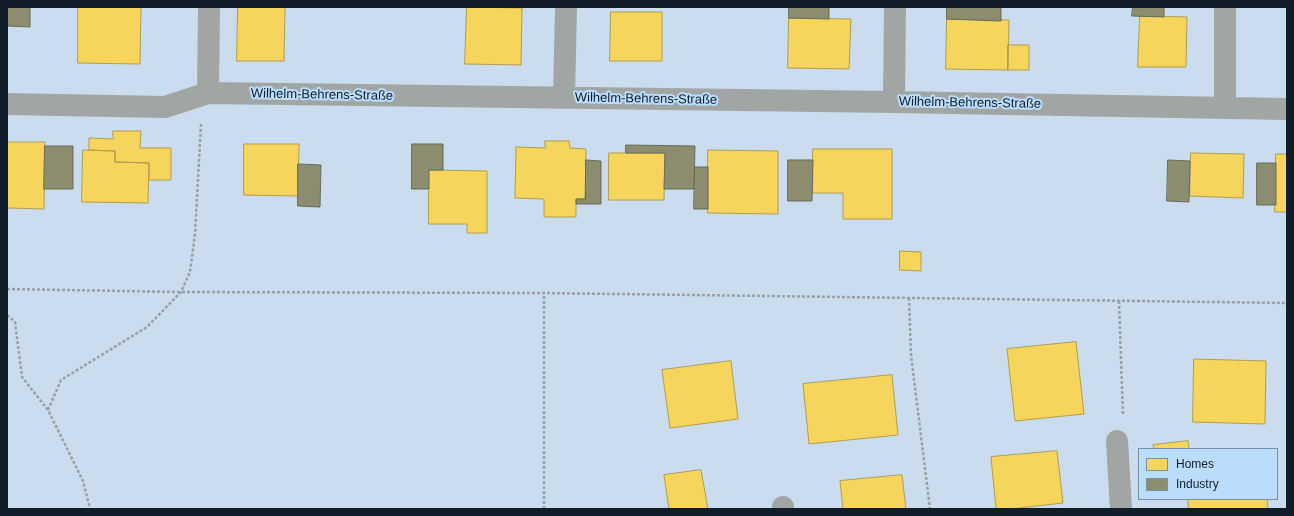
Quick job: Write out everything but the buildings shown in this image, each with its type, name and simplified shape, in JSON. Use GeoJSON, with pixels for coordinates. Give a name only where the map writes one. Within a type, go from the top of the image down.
{"type":"FeatureCollection","features":[{"type":"Feature","properties":{"kind":"street"},"geometry":{"type":"LineString","coordinates":[[208,93],[209,7]]}},
{"type":"Feature","properties":{"kind":"street"},"geometry":{"type":"LineString","coordinates":[[564,98],[566,7]]}},
{"type":"Feature","properties":{"kind":"street"},"geometry":{"type":"LineString","coordinates":[[894,102],[895,7]]}},
{"type":"Feature","properties":{"kind":"street"},"geometry":{"type":"LineString","coordinates":[[1225,7],[1225,108]]}},
{"type":"Feature","properties":{"kind":"street","name":"Wilhelm-Behrens-Straße"},"geometry":{"type":"LineString","coordinates":[[7,104],[165,107],[208,93],[1287,109]]}},
{"type":"Feature","properties":{"kind":"street"},"geometry":{"type":"LineString","coordinates":[[1118,441],[1121,509]]}},
{"type":"Feature","properties":{"kind":"path"},"geometry":{"type":"LineString","coordinates":[[48,410],[60,380],[147,327],[181,292],[190,272],[195,234],[201,125],[208,93]]}},
{"type":"Feature","properties":{"kind":"path"},"geometry":{"type":"LineString","coordinates":[[7,289],[181,292],[544,293],[1287,303]]}},
{"type":"Feature","properties":{"kind":"path"},"geometry":{"type":"LineString","coordinates":[[544,293],[544,509]]}},
{"type":"Feature","properties":{"kind":"path"},"geometry":{"type":"LineString","coordinates":[[909,298],[911,354],[930,509]]}},
{"type":"Feature","properties":{"kind":"path"},"geometry":{"type":"LineString","coordinates":[[1118,441],[1124,428],[1119,301]]}},
{"type":"Feature","properties":{"kind":"path"},"geometry":{"type":"LineString","coordinates":[[7,315],[15,322],[22,377],[48,410],[83,481],[90,509]]}}]}
